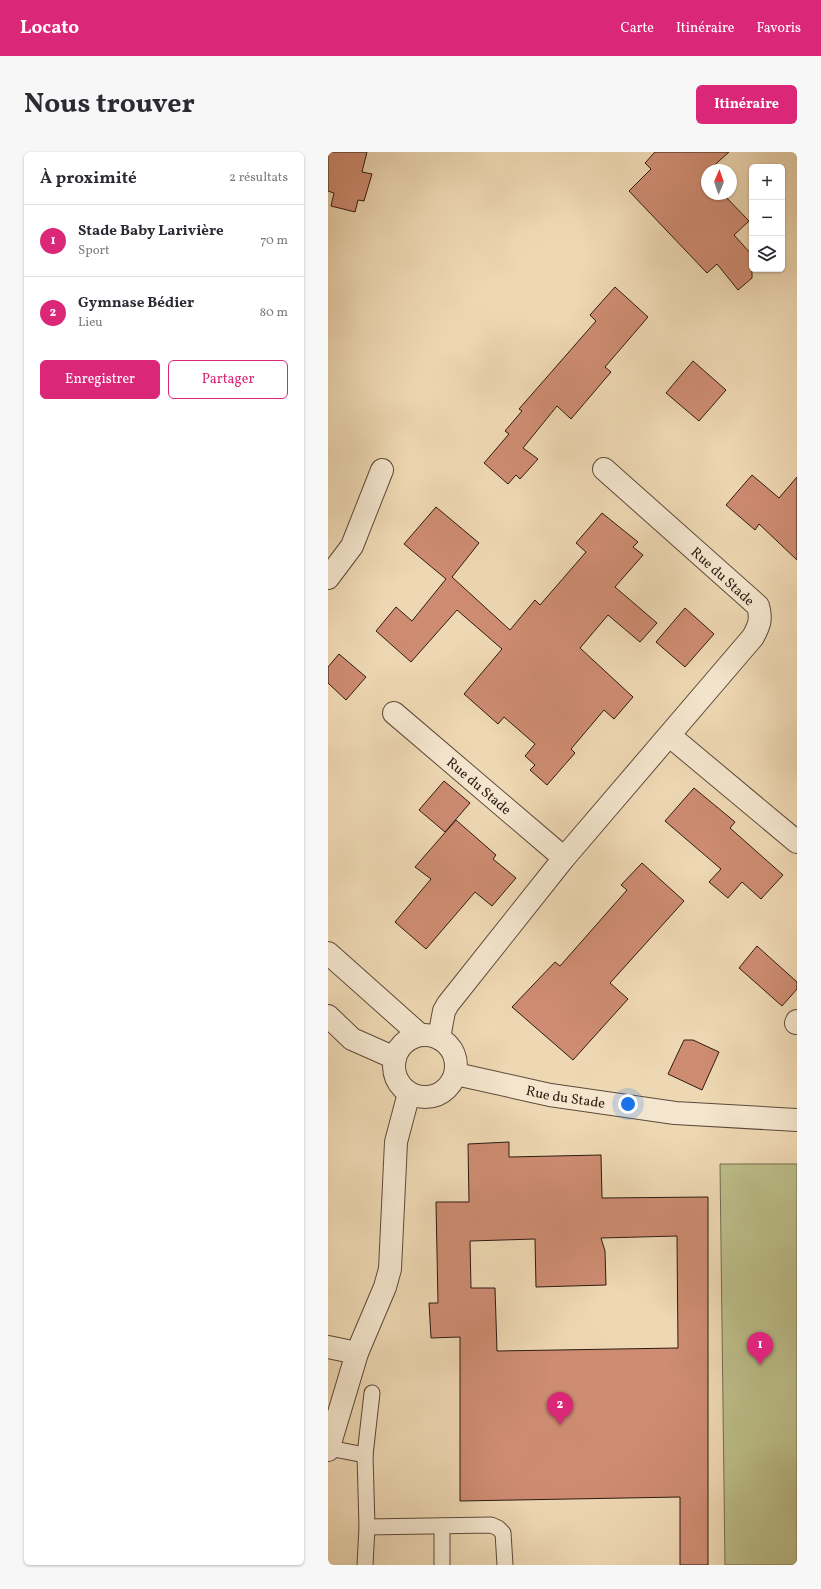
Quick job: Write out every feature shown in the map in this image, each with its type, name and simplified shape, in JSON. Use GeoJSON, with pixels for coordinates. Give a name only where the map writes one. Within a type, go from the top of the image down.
{"type":"FeatureCollection","features":[{"type":"Feature","properties":{"kind":"street","name":"Rue du Stade"},"geometry":{"type":"LineString","coordinates":[[429,1037],[448,1004],[564,858],[670,736],[753,637],[759,627],[761,615],[758,606],[604,469]]}},
{"type":"Feature","properties":{"kind":"street"},"geometry":{"type":"LineString","coordinates":[[328,578],[352,546],[382,470]]}},
{"type":"Feature","properties":{"kind":"street","name":"Rue du Stade"},"geometry":{"type":"LineString","coordinates":[[394,713],[564,858]]}},
{"type":"Feature","properties":{"kind":"street"},"geometry":{"type":"LineString","coordinates":[[670,736],[797,842]]}},
{"type":"Feature","properties":{"kind":"street"},"geometry":{"type":"LineString","coordinates":[[328,954],[429,1037],[448,1044],[454,1053],[456,1074],[446,1090],[438,1095],[428,1097],[409,1093],[396,1077],[394,1068],[395,1058],[404,1043],[429,1037]]}},
{"type":"Feature","properties":{"kind":"street"},"geometry":{"type":"LineString","coordinates":[[328,1016],[352,1039],[395,1058]]}},
{"type":"Feature","properties":{"kind":"street","name":"Rue du Stade"},"geometry":{"type":"LineString","coordinates":[[456,1074],[550,1095],[675,1113],[797,1120]]}},
{"type":"Feature","properties":{"kind":"street"},"geometry":{"type":"LineString","coordinates":[[328,1449],[357,1353],[385,1287],[390,1269],[396,1142],[409,1093]]}},
{"type":"Feature","properties":{"kind":"street"},"geometry":{"type":"LineString","coordinates":[[328,1347],[357,1353]]}},
{"type":"Feature","properties":{"kind":"lane"},"geometry":{"type":"LineString","coordinates":[[365,1565],[367,1527],[365,1455],[372,1393]]}},
{"type":"Feature","properties":{"kind":"lane"},"geometry":{"type":"LineString","coordinates":[[328,1449],[365,1455]]}},
{"type":"Feature","properties":{"kind":"lane"},"geometry":{"type":"LineString","coordinates":[[367,1527],[491,1525],[498,1528],[503,1533],[505,1540],[504,1565]]}},
{"type":"Feature","properties":{"kind":"lane"},"geometry":{"type":"LineString","coordinates":[[442,1526],[442,1565]]}},
{"type":"Feature","properties":{"kind":"green space"},"geometry":{"type":"Polygon","coordinates":[[[720,1164],[797,1164],[797,1565],[725,1565],[720,1164]]]}},
{"type":"Feature","properties":{"kind":"building"},"geometry":{"type":"Polygon","coordinates":[[[328,152],[367,152],[362,172],[372,174],[364,201],[358,200],[355,212],[331,206],[334,193],[328,191],[328,152]]]}},
{"type":"Feature","properties":{"kind":"building"},"geometry":{"type":"Polygon","coordinates":[[[655,152],[729,152],[716,164],[701,164],[701,200],[729,200],[749,221],[734,235],[749,252],[749,272],[752,272],[752,278],[738,290],[717,264],[707,273],[629,191],[651,169],[645,163],[655,152]]]}},
{"type":"Feature","properties":{"kind":"building"},"geometry":{"type":"Polygon","coordinates":[[[615,287],[648,317],[605,367],[611,372],[571,419],[557,406],[523,448],[538,459],[520,479],[516,475],[508,484],[484,463],[509,434],[505,431],[522,411],[519,409],[596,321],[590,315],[615,287]]]}},
{"type":"Feature","properties":{"kind":"building"},"geometry":{"type":"Polygon","coordinates":[[[693,361],[726,390],[699,421],[666,393],[693,361]]]}},
{"type":"Feature","properties":{"kind":"building"},"geometry":{"type":"Polygon","coordinates":[[[752,475],[779,498],[797,477],[797,560],[759,524],[755,530],[726,505],[752,475]]]}},
{"type":"Feature","properties":{"kind":"building"},"geometry":{"type":"Polygon","coordinates":[[[436,507],[479,543],[452,577],[510,630],[535,600],[540,605],[586,552],[576,543],[602,513],[638,542],[633,547],[643,555],[615,587],[657,623],[640,642],[608,615],[580,648],[633,697],[614,719],[604,710],[571,749],[575,753],[547,785],[530,770],[535,765],[525,756],[535,744],[504,717],[498,724],[464,694],[502,649],[457,610],[411,662],[376,631],[396,607],[412,621],[446,579],[404,544],[436,507]]]}},
{"type":"Feature","properties":{"kind":"building"},"geometry":{"type":"Polygon","coordinates":[[[685,608],[714,634],[685,667],[656,642],[685,608]]]}},
{"type":"Feature","properties":{"kind":"building"},"geometry":{"type":"Polygon","coordinates":[[[339,654],[366,677],[346,700],[328,683],[328,667],[339,654]]]}},
{"type":"Feature","properties":{"kind":"building"},"geometry":{"type":"Polygon","coordinates":[[[444,781],[470,803],[445,832],[419,810],[444,781]]]}},
{"type":"Feature","properties":{"kind":"building"},"geometry":{"type":"Polygon","coordinates":[[[694,788],[735,822],[730,828],[783,875],[761,899],[742,882],[728,898],[709,882],[721,869],[665,821],[694,788]]]}},
{"type":"Feature","properties":{"kind":"building"},"geometry":{"type":"Polygon","coordinates":[[[456,820],[496,855],[493,859],[516,878],[492,906],[475,892],[426,949],[395,922],[431,879],[415,867],[456,820]]]}},
{"type":"Feature","properties":{"kind":"building"},"geometry":{"type":"Polygon","coordinates":[[[642,863],[684,901],[610,983],[628,999],[573,1060],[512,1007],[555,962],[560,966],[627,890],[621,885],[642,863]]]}},
{"type":"Feature","properties":{"kind":"building"},"geometry":{"type":"Polygon","coordinates":[[[757,946],[797,982],[797,989],[782,1006],[739,968],[757,946]]]}},
{"type":"Feature","properties":{"kind":"building"},"geometry":{"type":"Polygon","coordinates":[[[684,1040],[693,1040],[719,1052],[702,1090],[668,1074],[684,1040]]]}},
{"type":"Feature","properties":{"kind":"building"},"geometry":{"type":"Polygon","coordinates":[[[509,1142],[509,1157],[601,1155],[602,1198],[708,1197],[708,1565],[680,1565],[680,1497],[460,1501],[460,1337],[431,1338],[429,1303],[438,1303],[436,1202],[469,1202],[468,1144],[509,1142]],[[677,1236],[601,1238],[605,1251],[606,1285],[536,1287],[535,1239],[470,1241],[471,1288],[495,1288],[497,1351],[678,1348],[677,1236]]]}},
{"type":"Feature","properties":{"kind":"place","name":"Stade Baby Larivière"},"geometry":{"type":"Point","coordinates":[760,1365]}},
{"type":"Feature","properties":{"kind":"place","name":"Gymnase Bédier"},"geometry":{"type":"Point","coordinates":[560,1425]}}]}
